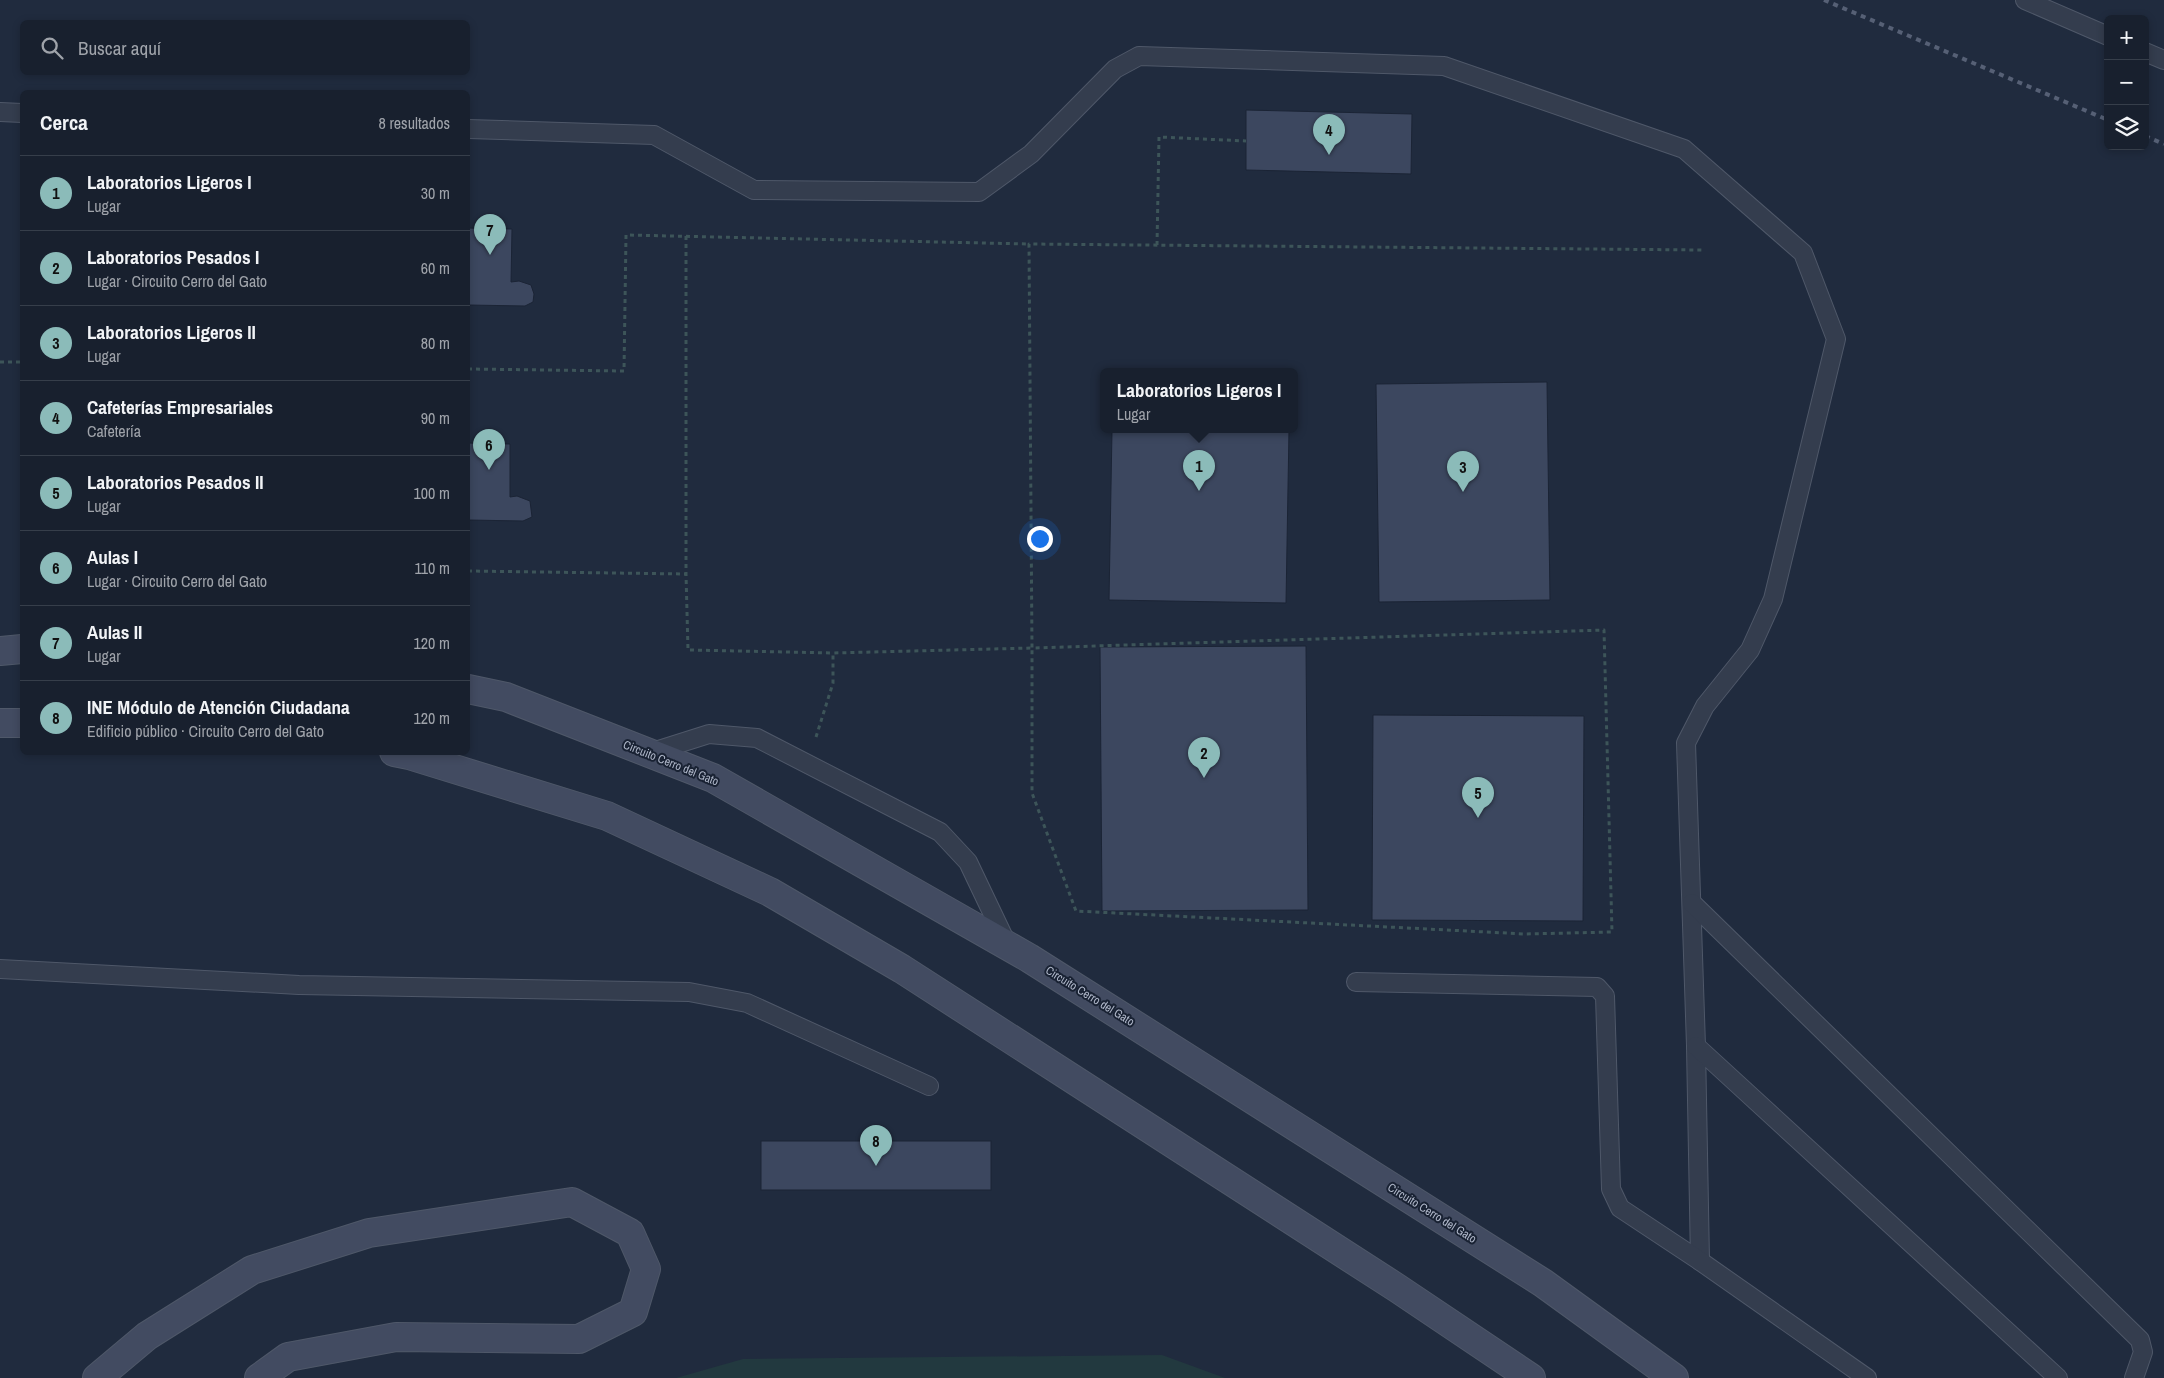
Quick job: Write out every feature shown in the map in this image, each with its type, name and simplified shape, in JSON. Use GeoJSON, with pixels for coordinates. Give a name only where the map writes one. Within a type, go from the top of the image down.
{"type":"FeatureCollection","features":[{"type":"Feature","properties":{"kind":"street"},"geometry":{"type":"LineString","coordinates":[[0,650],[20,649]]}},
{"type":"Feature","properties":{"kind":"street","name":"Circuito Cerro del Gato"},"geometry":{"type":"LineString","coordinates":[[470,689],[506,697],[712,778],[1008,946],[1543,1283],[1674,1378]]}},
{"type":"Feature","properties":{"kind":"street"},"geometry":{"type":"LineString","coordinates":[[0,723],[20,723]]}},
{"type":"Feature","properties":{"kind":"street"},"geometry":{"type":"LineString","coordinates":[[409,755],[607,816],[770,892],[919,979],[1398,1288],[1531,1378]]}},
{"type":"Feature","properties":{"kind":"street"},"geometry":{"type":"LineString","coordinates":[[97,1378],[148,1336],[252,1270],[369,1233],[572,1202],[630,1233],[646,1269],[634,1312],[579,1339],[396,1337],[288,1357],[259,1378]]}},
{"type":"Feature","properties":{"kind":"lane"},"geometry":{"type":"LineString","coordinates":[[2025,0],[2104,34]]}},
{"type":"Feature","properties":{"kind":"lane"},"geometry":{"type":"LineString","coordinates":[[2149,54],[2164,60]]}},
{"type":"Feature","properties":{"kind":"lane"},"geometry":{"type":"LineString","coordinates":[[470,129],[654,135],[754,190],[979,192],[1031,154],[1115,69],[1139,56],[1444,66],[1684,149],[1803,252],[1836,339],[1773,599],[1750,650],[1705,706],[1686,743],[1696,1046],[1700,1261]]}},
{"type":"Feature","properties":{"kind":"lane"},"geometry":{"type":"LineString","coordinates":[[0,112],[20,112]]}},
{"type":"Feature","properties":{"kind":"lane"},"geometry":{"type":"LineString","coordinates":[[649,754],[709,734],[757,738],[940,832],[968,862],[1008,946]]}},
{"type":"Feature","properties":{"kind":"lane"},"geometry":{"type":"LineString","coordinates":[[1692,903],[2140,1340],[2143,1352],[2134,1378]]}},
{"type":"Feature","properties":{"kind":"lane"},"geometry":{"type":"LineString","coordinates":[[0,969],[298,985],[689,992],[747,1003],[929,1086]]}},
{"type":"Feature","properties":{"kind":"lane"},"geometry":{"type":"LineString","coordinates":[[1356,982],[1598,986],[1605,996],[1612,1190],[1620,1208],[1700,1261],[1867,1378]]}},
{"type":"Feature","properties":{"kind":"lane"},"geometry":{"type":"LineString","coordinates":[[1696,1046],[2058,1378]]}},
{"type":"Feature","properties":{"kind":"path"},"geometry":{"type":"LineString","coordinates":[[1157,245],[1159,137],[1246,141]]}},
{"type":"Feature","properties":{"kind":"path"},"geometry":{"type":"LineString","coordinates":[[470,368],[624,371],[626,235],[1029,244],[1702,250]]}},
{"type":"Feature","properties":{"kind":"path"},"geometry":{"type":"LineString","coordinates":[[686,236],[686,574],[688,650],[833,653],[1032,648],[1604,630],[1612,932],[1525,934],[1076,911],[1032,794],[1032,648],[1029,244]]}},
{"type":"Feature","properties":{"kind":"path"},"geometry":{"type":"LineString","coordinates":[[0,362],[20,362]]}},
{"type":"Feature","properties":{"kind":"path"},"geometry":{"type":"LineString","coordinates":[[470,571],[686,574]]}},
{"type":"Feature","properties":{"kind":"path"},"geometry":{"type":"LineString","coordinates":[[833,653],[834,683]]}},
{"type":"Feature","properties":{"kind":"green space"},"geometry":{"type":"Polygon","coordinates":[[[1162,1355],[1225,1378],[676,1378],[743,1359],[1162,1355]]]}},
{"type":"Feature","properties":{"kind":"building"},"geometry":{"type":"Polygon","coordinates":[[[1246,110],[1412,114],[1411,174],[1246,170],[1246,110]]]}},
{"type":"Feature","properties":{"kind":"building"},"geometry":{"type":"Polygon","coordinates":[[[470,228],[512,229],[511,282],[519,281],[531,285],[534,294],[533,302],[525,306],[470,305],[470,228]]]}},
{"type":"Feature","properties":{"kind":"building"},"geometry":{"type":"Polygon","coordinates":[[[1547,382],[1550,600],[1379,602],[1376,384],[1547,382]]]}},
{"type":"Feature","properties":{"kind":"building"},"geometry":{"type":"Polygon","coordinates":[[[1112,433],[1289,433],[1286,603],[1109,600],[1112,433]]]}},
{"type":"Feature","properties":{"kind":"building"},"geometry":{"type":"Polygon","coordinates":[[[470,443],[510,444],[510,497],[517,496],[530,501],[532,517],[523,521],[470,520],[470,443]]]}},
{"type":"Feature","properties":{"kind":"building"},"geometry":{"type":"Polygon","coordinates":[[[1306,646],[1308,910],[1102,911],[1100,647],[1306,646]]]}},
{"type":"Feature","properties":{"kind":"building"},"geometry":{"type":"Polygon","coordinates":[[[1373,715],[1584,716],[1583,921],[1372,920],[1373,715]]]}},
{"type":"Feature","properties":{"kind":"building"},"geometry":{"type":"Polygon","coordinates":[[[761,1141],[991,1141],[991,1190],[761,1190],[761,1141]]]}},
{"type":"Feature","properties":{"kind":"railway"},"geometry":{"type":"LineString","coordinates":[[1824,0],[2104,118]]}},
{"type":"Feature","properties":{"kind":"railway"},"geometry":{"type":"LineString","coordinates":[[2149,138],[2164,144]]}},
{"type":"Feature","properties":{"kind":"place","name":"Cafeterías Empresariales"},"geometry":{"type":"Point","coordinates":[1329,155]}},
{"type":"Feature","properties":{"kind":"place","name":"Aulas II"},"geometry":{"type":"Point","coordinates":[490,255]}},
{"type":"Feature","properties":{"kind":"place","name":"Aulas I"},"geometry":{"type":"Point","coordinates":[489,470]}},
{"type":"Feature","properties":{"kind":"place","name":"Laboratorios Ligeros I"},"geometry":{"type":"Point","coordinates":[1199,491]}},
{"type":"Feature","properties":{"kind":"place","name":"Laboratorios Ligeros II"},"geometry":{"type":"Point","coordinates":[1463,492]}},
{"type":"Feature","properties":{"kind":"place","name":"Laboratorios Pesados I"},"geometry":{"type":"Point","coordinates":[1204,778]}},
{"type":"Feature","properties":{"kind":"place","name":"Laboratorios Pesados II"},"geometry":{"type":"Point","coordinates":[1478,818]}},
{"type":"Feature","properties":{"kind":"place","name":"INE Módulo de Atención Ciudadana"},"geometry":{"type":"Point","coordinates":[876,1166]}}]}
